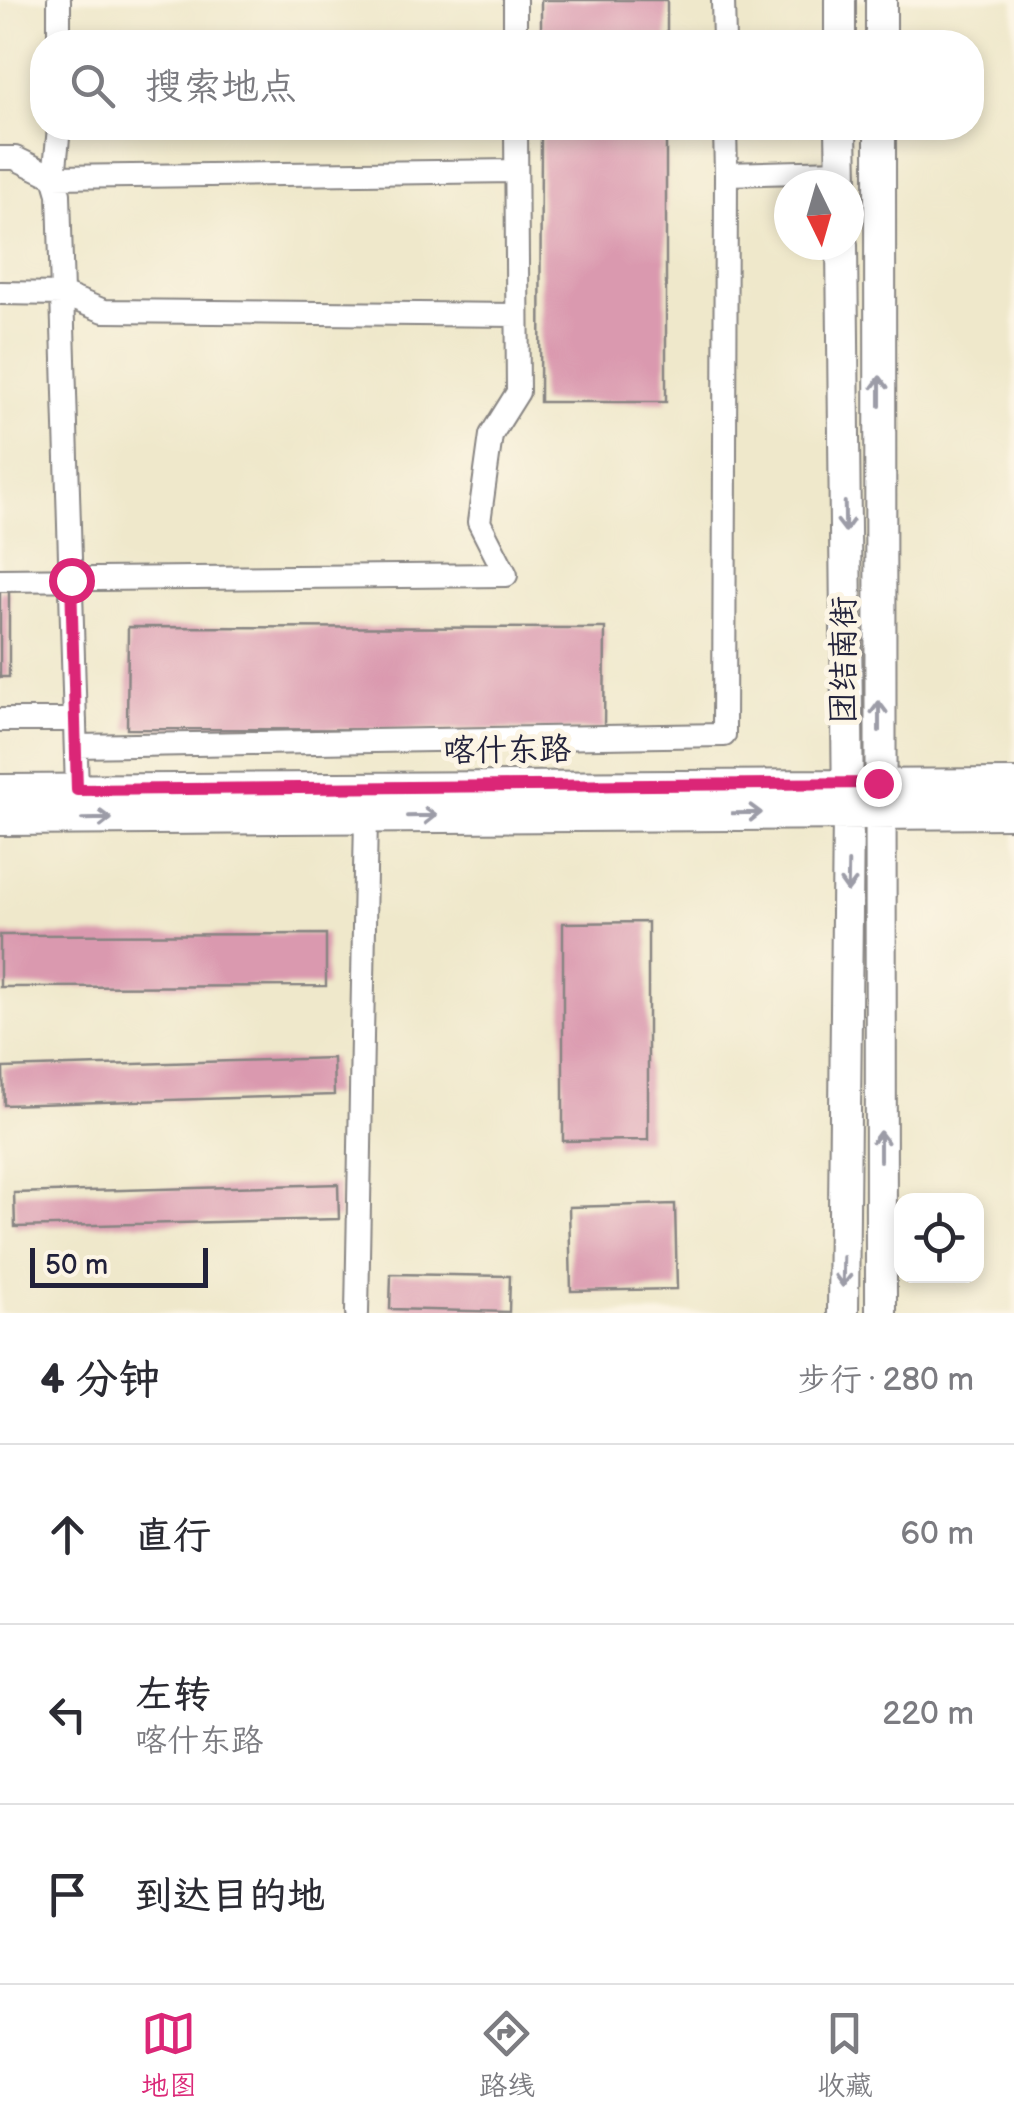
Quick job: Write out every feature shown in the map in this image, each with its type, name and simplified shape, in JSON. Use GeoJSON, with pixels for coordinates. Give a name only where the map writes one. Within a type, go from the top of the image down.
{"type":"FeatureCollection","features":[{"type":"Feature","properties":{"kind":"main road"},"geometry":{"type":"LineString","coordinates":[[840,0],[840,30]]}},
{"type":"Feature","properties":{"kind":"main road"},"geometry":{"type":"LineString","coordinates":[[880,30],[881,0]]}},
{"type":"Feature","properties":{"kind":"main road"},"geometry":{"type":"LineString","coordinates":[[841,140],[842,170]]}},
{"type":"Feature","properties":{"kind":"main road","name":"团结南街"},"geometry":{"type":"LineString","coordinates":[[880,140],[863,797],[881,1313]]}},
{"type":"Feature","properties":{"kind":"main road"},"geometry":{"type":"LineString","coordinates":[[842,1313],[863,797],[843,260]]}},
{"type":"Feature","properties":{"kind":"main road","name":"喀什东路"},"geometry":{"type":"LineString","coordinates":[[0,820],[366,816],[863,797],[1014,784]]}},
{"type":"Feature","properties":{"kind":"main road","name":"喀什东路"},"geometry":{"type":"LineString","coordinates":[[0,790],[863,797],[1014,813]]}},
{"type":"Feature","properties":{"kind":"street"},"geometry":{"type":"LineString","coordinates":[[59,30],[60,0]]}},
{"type":"Feature","properties":{"kind":"street"},"geometry":{"type":"LineString","coordinates":[[515,0],[516,30]]}},
{"type":"Feature","properties":{"kind":"street"},"geometry":{"type":"LineString","coordinates":[[723,0],[724,30]]}},
{"type":"Feature","properties":{"kind":"street"},"geometry":{"type":"LineString","coordinates":[[57,140],[54,178],[62,294],[77,790]]}},
{"type":"Feature","properties":{"kind":"street"},"geometry":{"type":"LineString","coordinates":[[0,580],[506,575],[479,522],[492,435],[518,392],[516,140]]}},
{"type":"Feature","properties":{"kind":"street"},"geometry":{"type":"LineString","coordinates":[[76,746],[724,735],[725,140]]}},
{"type":"Feature","properties":{"kind":"street"},"geometry":{"type":"LineString","coordinates":[[0,158],[15,158],[54,178],[516,171]]}},
{"type":"Feature","properties":{"kind":"street"},"geometry":{"type":"LineString","coordinates":[[726,174],[774,176]]}},
{"type":"Feature","properties":{"kind":"street"},"geometry":{"type":"LineString","coordinates":[[0,293],[62,294],[104,311],[518,315]]}},
{"type":"Feature","properties":{"kind":"street"},"geometry":{"type":"LineString","coordinates":[[0,720],[75,720]]}},
{"type":"Feature","properties":{"kind":"street"},"geometry":{"type":"LineString","coordinates":[[356,1313],[366,816]]}},
{"type":"Feature","properties":{"kind":"building"},"geometry":{"type":"Polygon","coordinates":[[[541,0],[667,0],[667,30],[541,30],[541,0]]]}},
{"type":"Feature","properties":{"kind":"building"},"geometry":{"type":"Polygon","coordinates":[[[541,140],[666,140],[666,402],[540,402],[541,140]]]}},
{"type":"Feature","properties":{"kind":"building"},"geometry":{"type":"Polygon","coordinates":[[[0,591],[9,591],[9,677],[0,677],[0,591]]]}},
{"type":"Feature","properties":{"kind":"building"},"geometry":{"type":"Polygon","coordinates":[[[128,627],[605,628],[604,730],[127,729],[128,627]]]}},
{"type":"Feature","properties":{"kind":"building"},"geometry":{"type":"Polygon","coordinates":[[[648,922],[648,1140],[563,1141],[563,923],[648,922]]]}},
{"type":"Feature","properties":{"kind":"building"},"geometry":{"type":"Polygon","coordinates":[[[326,934],[326,986],[0,987],[0,935],[326,934]]]}},
{"type":"Feature","properties":{"kind":"building"},"geometry":{"type":"Polygon","coordinates":[[[333,1058],[334,1095],[4,1105],[3,1068],[333,1058]]]}},
{"type":"Feature","properties":{"kind":"building"},"geometry":{"type":"Polygon","coordinates":[[[338,1184],[339,1219],[15,1227],[14,1193],[338,1184]]]}},
{"type":"Feature","properties":{"kind":"building"},"geometry":{"type":"Polygon","coordinates":[[[675,1204],[677,1289],[571,1291],[569,1207],[675,1204]]]}},
{"type":"Feature","properties":{"kind":"building"},"geometry":{"type":"Polygon","coordinates":[[[391,1274],[510,1276],[509,1312],[390,1309],[391,1274]]]}},
{"type":"Feature","properties":{"kind":"route"},"geometry":{"type":"LineString","coordinates":[[71,580],[77,790],[878,783]]}}]}
